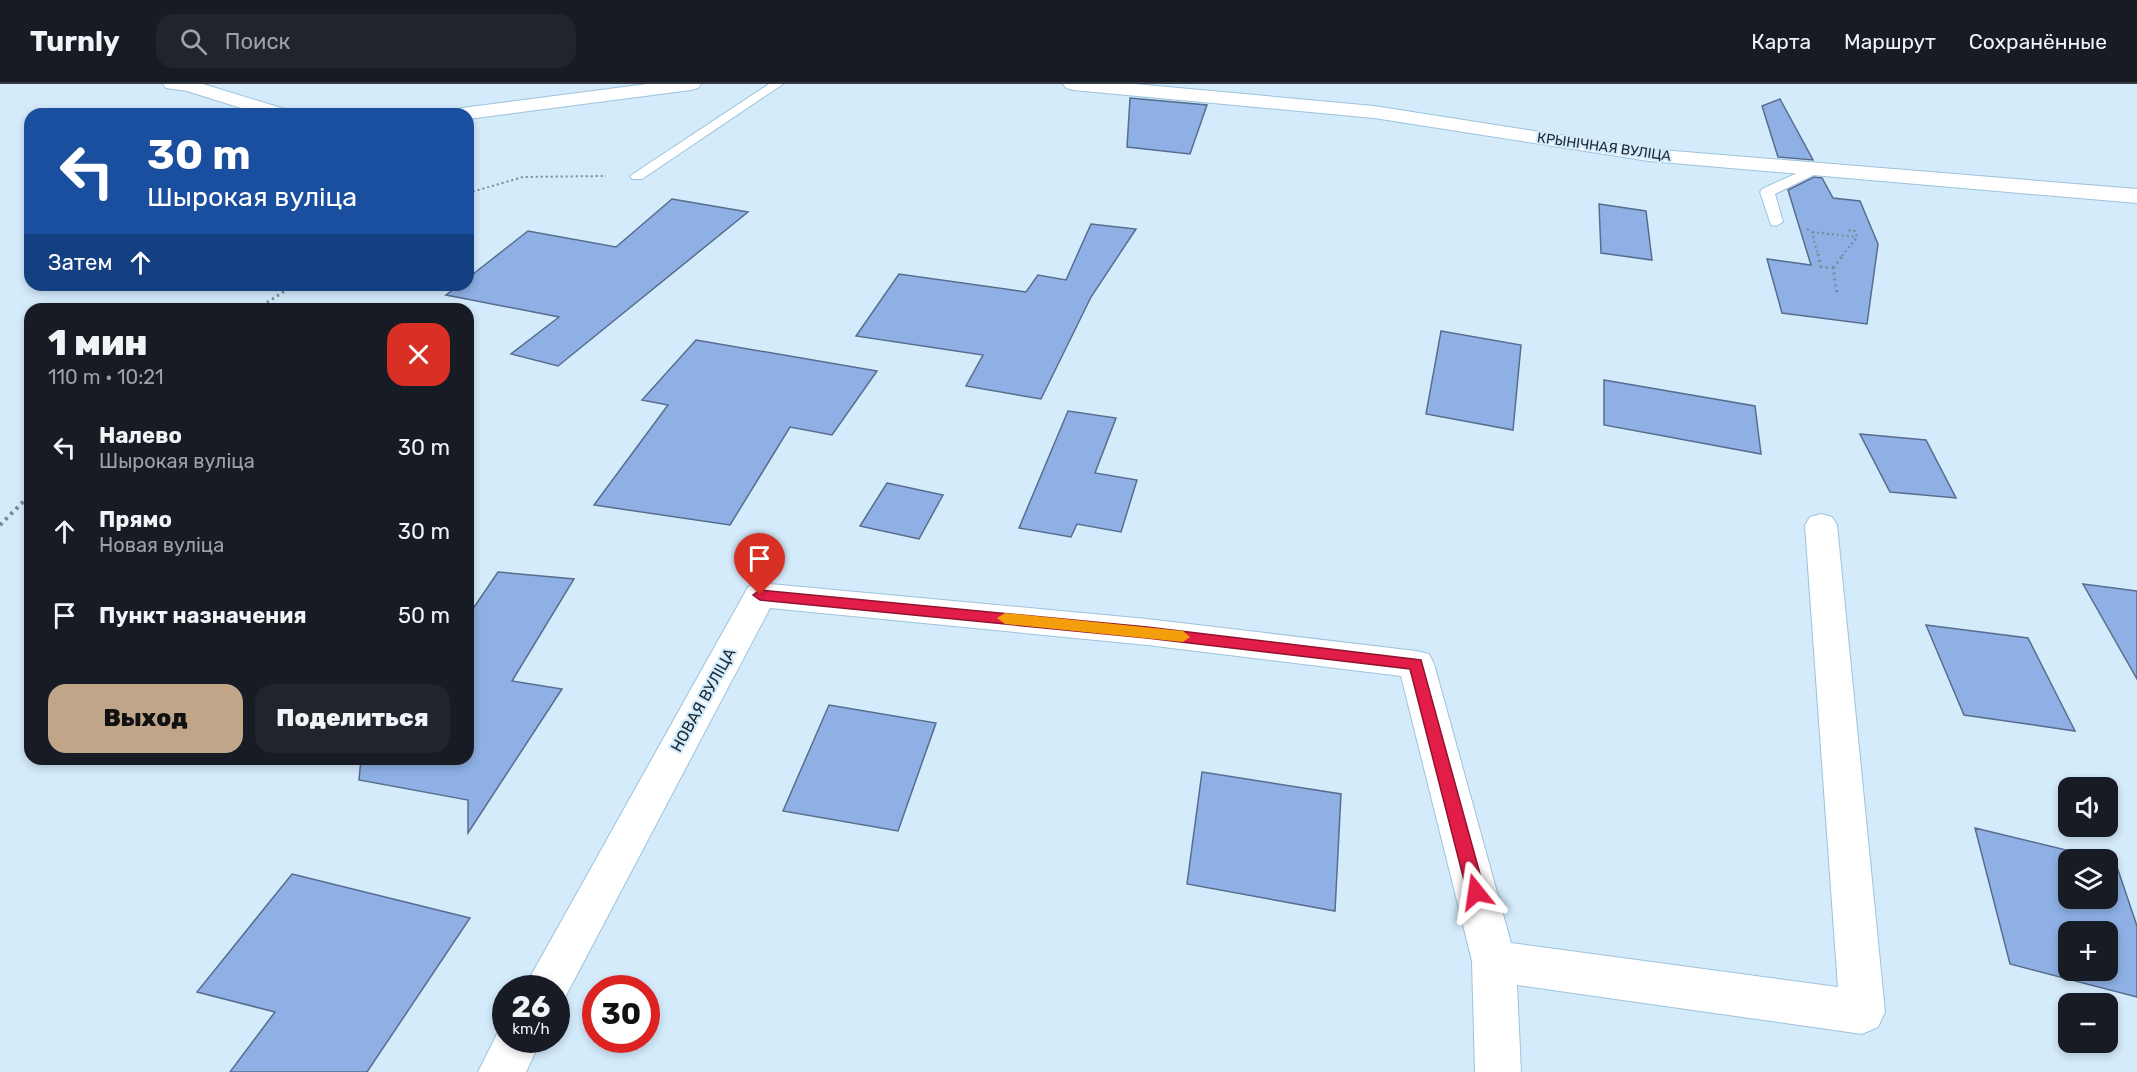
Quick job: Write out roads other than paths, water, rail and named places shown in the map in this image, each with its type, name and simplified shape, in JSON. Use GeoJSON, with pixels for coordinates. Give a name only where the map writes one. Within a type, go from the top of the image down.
{"type":"FeatureCollection","features":[{"type":"Feature","properties":{"kind":"street"},"geometry":{"type":"LineString","coordinates":[[173,84],[189,86],[261,108]]}},
{"type":"Feature","properties":{"kind":"street"},"geometry":{"type":"LineString","coordinates":[[474,112],[692,84]]}},
{"type":"Feature","properties":{"kind":"street","name":"КРЫНІЧНАЯ ВУЛІЦА"},"geometry":{"type":"LineString","coordinates":[[1072,84],[1374,112],[1649,155],[2137,196]]}},
{"type":"Feature","properties":{"kind":"street"},"geometry":{"type":"LineString","coordinates":[[1498,1072],[1494,961],[1862,1012],[1821,525]]}},
{"type":"Feature","properties":{"kind":"street","name":"НОВАЯ ВУЛІЦА"},"geometry":{"type":"LineString","coordinates":[[553,975],[760,595],[1147,632],[1416,664],[1494,961]]}},
{"type":"Feature","properties":{"kind":"street"},"geometry":{"type":"LineString","coordinates":[[501,1072],[511,1053]]}},
{"type":"Feature","properties":{"kind":"lane"},"geometry":{"type":"LineString","coordinates":[[637,176],[777,84]]}},
{"type":"Feature","properties":{"kind":"lane"},"geometry":{"type":"LineString","coordinates":[[1775,217],[1767,192],[1815,169]]}}]}
